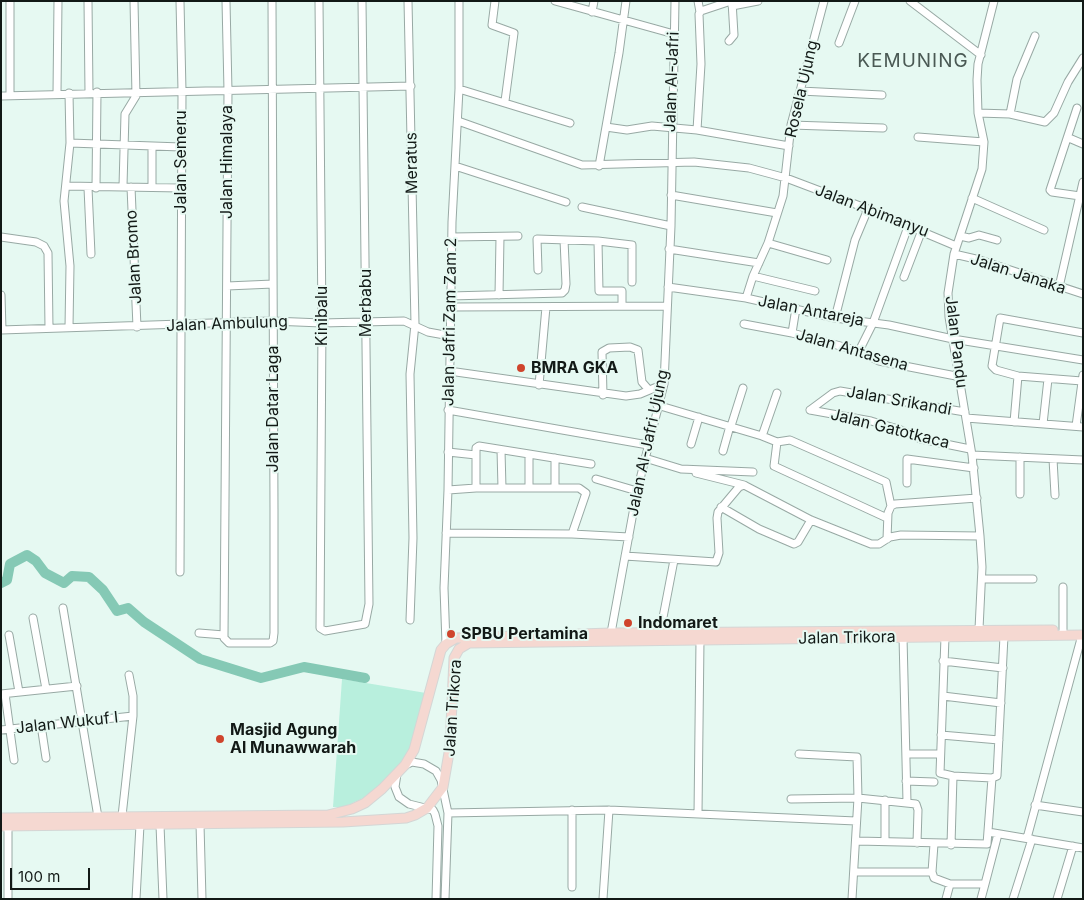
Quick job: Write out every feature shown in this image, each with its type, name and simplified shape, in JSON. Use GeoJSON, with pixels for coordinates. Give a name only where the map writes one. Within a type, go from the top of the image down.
{"type":"FeatureCollection","features":[{"type":"Feature","properties":{"kind":"main road","name":"Jalan Trikora"},"geometry":{"type":"LineString","coordinates":[[4,826],[31,822],[122,816],[343,822],[393,819],[415,815],[427,808],[443,787],[450,746],[456,653],[469,643],[610,633],[979,629],[1082,635]]}},
{"type":"Feature","properties":{"kind":"main road","name":"Jalan Trikora"},"geometry":{"type":"LineString","coordinates":[[567,637],[700,640],[945,637],[1004,636],[1063,630],[1083,630]]}},
{"type":"Feature","properties":{"kind":"main road","name":"Jalan Trikora"},"geometry":{"type":"LineString","coordinates":[[1,818],[31,822],[140,825],[200,824],[328,815],[352,809],[373,797],[405,765],[417,742],[441,650],[446,644],[464,636],[555,638]]}},
{"type":"Feature","properties":{"kind":"street"},"geometry":{"type":"LineString","coordinates":[[10,1],[10,95]]}},
{"type":"Feature","properties":{"kind":"street"},"geometry":{"type":"LineString","coordinates":[[57,93],[58,1]]}},
{"type":"Feature","properties":{"kind":"street"},"geometry":{"type":"LineString","coordinates":[[88,1],[89,93]]}},
{"type":"Feature","properties":{"kind":"street"},"geometry":{"type":"LineString","coordinates":[[134,1],[136,91]]}},
{"type":"Feature","properties":{"kind":"street","name":"Jalan Semeru"},"geometry":{"type":"LineString","coordinates":[[180,1],[182,91],[180,572]]}},
{"type":"Feature","properties":{"kind":"street","name":"Jalan Himalaya"},"geometry":{"type":"LineString","coordinates":[[224,634],[228,91],[226,1]]}},
{"type":"Feature","properties":{"kind":"street","name":"Jalan Datar Laga"},"geometry":{"type":"LineString","coordinates":[[224,634],[225,640],[229,643],[273,641],[272,1]]}},
{"type":"Feature","properties":{"kind":"street","name":"Kinibalu"},"geometry":{"type":"LineString","coordinates":[[319,1],[322,323],[321,630]]}},
{"type":"Feature","properties":{"kind":"street","name":"Merbabu"},"geometry":{"type":"LineString","coordinates":[[321,630],[363,625],[367,619],[369,604],[365,415],[367,321],[362,1]]}},
{"type":"Feature","properties":{"kind":"street","name":"Meratus"},"geometry":{"type":"LineString","coordinates":[[408,1],[415,324],[410,374],[413,538],[410,620]]}},
{"type":"Feature","properties":{"kind":"street","name":"Jalan Jafri Zam Zam 2"},"geometry":{"type":"LineString","coordinates":[[446,644],[444,588],[448,490],[450,296],[459,89],[459,1]]}},
{"type":"Feature","properties":{"kind":"street"},"geometry":{"type":"LineString","coordinates":[[495,1],[492,25],[514,33],[505,101]]}},
{"type":"Feature","properties":{"kind":"street"},"geometry":{"type":"LineString","coordinates":[[592,12],[594,1]]}},
{"type":"Feature","properties":{"kind":"street"},"geometry":{"type":"LineString","coordinates":[[599,166],[626,1]]}},
{"type":"Feature","properties":{"kind":"street","name":"Jalan Al-Jafri"},"geometry":{"type":"LineString","coordinates":[[671,162],[675,1]]}},
{"type":"Feature","properties":{"kind":"street"},"geometry":{"type":"LineString","coordinates":[[697,130],[701,64],[698,1]]}},
{"type":"Feature","properties":{"kind":"street"},"geometry":{"type":"LineString","coordinates":[[700,12],[732,3],[758,1]]}},
{"type":"Feature","properties":{"kind":"street","name":"Rosela Ujung"},"geometry":{"type":"LineString","coordinates":[[746,298],[753,276],[768,243],[777,214],[786,178],[791,125],[824,1]]}},
{"type":"Feature","properties":{"kind":"street"},"geometry":{"type":"LineString","coordinates":[[839,42],[855,1]]}},
{"type":"Feature","properties":{"kind":"street"},"geometry":{"type":"LineString","coordinates":[[910,1],[981,55]]}},
{"type":"Feature","properties":{"kind":"street","name":"Jalan Pandu"},"geometry":{"type":"LineString","coordinates":[[979,629],[982,579],[977,498],[961,377],[953,340],[948,293],[956,246],[982,169],[984,142],[978,113],[976,80],[994,1]]}},
{"type":"Feature","properties":{"kind":"street"},"geometry":{"type":"LineString","coordinates":[[556,2],[674,34]]}},
{"type":"Feature","properties":{"kind":"street"},"geometry":{"type":"LineString","coordinates":[[729,41],[734,35],[732,3]]}},
{"type":"Feature","properties":{"kind":"street"},"geometry":{"type":"LineString","coordinates":[[1010,114],[1017,79],[1035,36]]}},
{"type":"Feature","properties":{"kind":"street"},"geometry":{"type":"LineString","coordinates":[[978,113],[1010,114],[1045,122],[1054,113],[1068,82],[1083,58]]}},
{"type":"Feature","properties":{"kind":"street"},"geometry":{"type":"LineString","coordinates":[[1,96],[136,91],[228,91],[411,86]]}},
{"type":"Feature","properties":{"kind":"street"},"geometry":{"type":"LineString","coordinates":[[459,89],[505,101],[570,123]]}},
{"type":"Feature","properties":{"kind":"street","name":"Jalan Bromo"},"geometry":{"type":"LineString","coordinates":[[136,91],[135,99],[125,114],[125,146],[138,327]]}},
{"type":"Feature","properties":{"kind":"street"},"geometry":{"type":"LineString","coordinates":[[800,91],[882,95]]}},
{"type":"Feature","properties":{"kind":"street"},"geometry":{"type":"LineString","coordinates":[[91,254],[92,188],[97,145],[98,92]]}},
{"type":"Feature","properties":{"kind":"street"},"geometry":{"type":"LineString","coordinates":[[69,328],[70,266],[67,250],[66,186],[70,143],[70,93]]}},
{"type":"Feature","properties":{"kind":"street"},"geometry":{"type":"LineString","coordinates":[[1077,108],[1069,138],[1050,190],[1052,192],[1080,196]]}},
{"type":"Feature","properties":{"kind":"street","name":"Jalan Abimanyu"},"geometry":{"type":"LineString","coordinates":[[458,121],[582,165],[599,166],[671,162],[714,163],[749,168],[786,178],[909,224],[956,246]]}},
{"type":"Feature","properties":{"kind":"street"},"geometry":{"type":"LineString","coordinates":[[791,125],[883,128]]}},
{"type":"Feature","properties":{"kind":"street"},"geometry":{"type":"LineString","coordinates":[[606,127],[627,130],[652,126],[697,130],[789,146]]}},
{"type":"Feature","properties":{"kind":"street"},"geometry":{"type":"LineString","coordinates":[[918,137],[984,142]]}},
{"type":"Feature","properties":{"kind":"street"},"geometry":{"type":"LineString","coordinates":[[1069,138],[1083,144]]}},
{"type":"Feature","properties":{"kind":"street"},"geometry":{"type":"LineString","coordinates":[[70,143],[181,147]]}},
{"type":"Feature","properties":{"kind":"street"},"geometry":{"type":"LineString","coordinates":[[152,147],[152,187]]}},
{"type":"Feature","properties":{"kind":"street","name":"Jalan Al-Jafri Ujung"},"geometry":{"type":"LineString","coordinates":[[610,633],[637,491],[657,405],[664,384],[671,226],[671,162]]}},
{"type":"Feature","properties":{"kind":"street"},"geometry":{"type":"LineString","coordinates":[[455,166],[566,202]]}},
{"type":"Feature","properties":{"kind":"street"},"geometry":{"type":"LineString","coordinates":[[1058,287],[1083,182]]}},
{"type":"Feature","properties":{"kind":"street"},"geometry":{"type":"LineString","coordinates":[[66,186],[92,188],[127,186],[182,188]]}},
{"type":"Feature","properties":{"kind":"street"},"geometry":{"type":"LineString","coordinates":[[671,195],[777,214]]}},
{"type":"Feature","properties":{"kind":"street"},"geometry":{"type":"LineString","coordinates":[[972,198],[1044,230]]}},
{"type":"Feature","properties":{"kind":"street"},"geometry":{"type":"LineString","coordinates":[[582,207],[671,226]]}},
{"type":"Feature","properties":{"kind":"street"},"geometry":{"type":"LineString","coordinates":[[835,318],[855,240],[868,209]]}},
{"type":"Feature","properties":{"kind":"street"},"geometry":{"type":"LineString","coordinates":[[858,351],[874,323],[909,224]]}},
{"type":"Feature","properties":{"kind":"street"},"geometry":{"type":"LineString","coordinates":[[904,277],[922,230]]}},
{"type":"Feature","properties":{"kind":"street"},"geometry":{"type":"LineString","coordinates":[[960,236],[969,238],[979,235],[997,240]]}},
{"type":"Feature","properties":{"kind":"street"},"geometry":{"type":"LineString","coordinates":[[1,236],[36,242],[44,246],[48,253],[49,328]]}},
{"type":"Feature","properties":{"kind":"street"},"geometry":{"type":"LineString","coordinates":[[499,295],[500,236]]}},
{"type":"Feature","properties":{"kind":"street"},"geometry":{"type":"LineString","coordinates":[[452,237],[518,236]]}},
{"type":"Feature","properties":{"kind":"street"},"geometry":{"type":"LineString","coordinates":[[538,270],[538,239],[598,241],[632,245],[632,282]]}},
{"type":"Feature","properties":{"kind":"street"},"geometry":{"type":"LineString","coordinates":[[450,296],[558,294],[565,290],[564,240]]}},
{"type":"Feature","properties":{"kind":"street"},"geometry":{"type":"LineString","coordinates":[[598,241],[598,291],[622,291],[622,306]]}},
{"type":"Feature","properties":{"kind":"street"},"geometry":{"type":"LineString","coordinates":[[768,243],[827,260]]}},
{"type":"Feature","properties":{"kind":"street"},"geometry":{"type":"LineString","coordinates":[[670,249],[759,263]]}},
{"type":"Feature","properties":{"kind":"street","name":"Jalan Janaka"},"geometry":{"type":"LineString","coordinates":[[954,254],[980,260],[1083,294]]}},
{"type":"Feature","properties":{"kind":"street"},"geometry":{"type":"LineString","coordinates":[[753,276],[816,291]]}},
{"type":"Feature","properties":{"kind":"street"},"geometry":{"type":"LineString","coordinates":[[227,286],[273,284]]}},
{"type":"Feature","properties":{"kind":"street","name":"Jalan Antareja"},"geometry":{"type":"LineString","coordinates":[[668,287],[746,298],[835,318],[889,325],[953,340],[1083,360]]}},
{"type":"Feature","properties":{"kind":"street"},"geometry":{"type":"LineString","coordinates":[[1,295],[1,330]]}},
{"type":"Feature","properties":{"kind":"street"},"geometry":{"type":"LineString","coordinates":[[451,307],[667,306]]}},
{"type":"Feature","properties":{"kind":"street"},"geometry":{"type":"LineString","coordinates":[[539,385],[546,307]]}},
{"type":"Feature","properties":{"kind":"street"},"geometry":{"type":"LineString","coordinates":[[792,333],[796,308]]}},
{"type":"Feature","properties":{"kind":"street"},"geometry":{"type":"LineString","coordinates":[[1079,427],[1082,378],[1048,379],[1018,376],[994,369],[998,320],[1003,318],[1083,333]]}},
{"type":"Feature","properties":{"kind":"street","name":"Jalan Ambulung"},"geometry":{"type":"LineString","coordinates":[[1,330],[138,327],[181,323],[404,321],[415,324],[428,332],[450,336]]}},
{"type":"Feature","properties":{"kind":"street","name":"Jalan Antasena"},"geometry":{"type":"LineString","coordinates":[[744,324],[792,333],[858,351],[878,361],[961,377]]}},
{"type":"Feature","properties":{"kind":"street"},"geometry":{"type":"LineString","coordinates":[[603,395],[602,352],[609,348],[630,347],[638,350],[642,382],[649,390]]}},
{"type":"Feature","properties":{"kind":"street"},"geometry":{"type":"LineString","coordinates":[[449,371],[603,395],[626,396],[664,384]]}},
{"type":"Feature","properties":{"kind":"street"},"geometry":{"type":"LineString","coordinates":[[1014,422],[1018,376]]}},
{"type":"Feature","properties":{"kind":"street"},"geometry":{"type":"LineString","coordinates":[[1043,424],[1048,379]]}},
{"type":"Feature","properties":{"kind":"street"},"geometry":{"type":"LineString","coordinates":[[722,451],[743,388]]}},
{"type":"Feature","properties":{"kind":"street","name":"Jalan Srikandi"},"geometry":{"type":"LineString","coordinates":[[810,410],[833,393],[840,391],[965,415],[1014,422],[1079,427]]}},
{"type":"Feature","properties":{"kind":"street"},"geometry":{"type":"LineString","coordinates":[[762,436],[777,393]]}},
{"type":"Feature","properties":{"kind":"street"},"geometry":{"type":"LineString","coordinates":[[657,405],[777,442],[786,439],[886,482],[891,506],[887,518],[887,540]]}},
{"type":"Feature","properties":{"kind":"street"},"geometry":{"type":"LineString","coordinates":[[448,410],[648,445]]}},
{"type":"Feature","properties":{"kind":"street","name":"Jalan Gatotkaca"},"geometry":{"type":"LineString","coordinates":[[810,410],[898,429],[921,439],[971,452],[1020,458],[1083,460]]}},
{"type":"Feature","properties":{"kind":"street"},"geometry":{"type":"LineString","coordinates":[[691,444],[699,417]]}},
{"type":"Feature","properties":{"kind":"street"},"geometry":{"type":"LineString","coordinates":[[777,442],[774,466],[887,518]]}},
{"type":"Feature","properties":{"kind":"street"},"geometry":{"type":"LineString","coordinates":[[476,488],[476,455],[478,446],[591,464]]}},
{"type":"Feature","properties":{"kind":"street"},"geometry":{"type":"LineString","coordinates":[[501,450],[502,488]]}},
{"type":"Feature","properties":{"kind":"street"},"geometry":{"type":"LineString","coordinates":[[448,452],[476,455]]}},
{"type":"Feature","properties":{"kind":"street"},"geometry":{"type":"LineString","coordinates":[[529,454],[529,488]]}},
{"type":"Feature","properties":{"kind":"street"},"geometry":{"type":"LineString","coordinates":[[555,458],[555,488]]}},
{"type":"Feature","properties":{"kind":"street"},"geometry":{"type":"LineString","coordinates":[[645,458],[744,485],[812,520],[871,544],[880,544],[901,536],[980,536]]}},
{"type":"Feature","properties":{"kind":"street"},"geometry":{"type":"LineString","coordinates":[[1020,458],[1020,494]]}},
{"type":"Feature","properties":{"kind":"street"},"geometry":{"type":"LineString","coordinates":[[907,483],[907,459],[974,468]]}},
{"type":"Feature","properties":{"kind":"street"},"geometry":{"type":"LineString","coordinates":[[1053,459],[1054,495]]}},
{"type":"Feature","properties":{"kind":"street"},"geometry":{"type":"LineString","coordinates":[[681,469],[753,472]]}},
{"type":"Feature","properties":{"kind":"street"},"geometry":{"type":"LineString","coordinates":[[596,479],[637,491]]}},
{"type":"Feature","properties":{"kind":"street"},"geometry":{"type":"LineString","coordinates":[[625,556],[712,562],[717,560],[719,553],[716,518],[721,507],[739,487],[744,485]]}},
{"type":"Feature","properties":{"kind":"street"},"geometry":{"type":"LineString","coordinates":[[448,490],[476,488],[579,488],[586,493],[572,534]]}},
{"type":"Feature","properties":{"kind":"street"},"geometry":{"type":"LineString","coordinates":[[891,506],[898,503],[977,498]]}},
{"type":"Feature","properties":{"kind":"street"},"geometry":{"type":"LineString","coordinates":[[721,507],[759,528],[794,544],[798,542],[812,520]]}},
{"type":"Feature","properties":{"kind":"street"},"geometry":{"type":"LineString","coordinates":[[446,533],[572,534],[629,538]]}},
{"type":"Feature","properties":{"kind":"street"},"geometry":{"type":"LineString","coordinates":[[660,633],[674,560]]}},
{"type":"Feature","properties":{"kind":"street"},"geometry":{"type":"LineString","coordinates":[[982,579],[1033,579]]}},
{"type":"Feature","properties":{"kind":"street"},"geometry":{"type":"LineString","coordinates":[[1063,587],[1063,630]]}},
{"type":"Feature","properties":{"kind":"street"},"geometry":{"type":"LineString","coordinates":[[63,608],[98,817]]}},
{"type":"Feature","properties":{"kind":"street"},"geometry":{"type":"LineString","coordinates":[[33,618],[46,689]]}},
{"type":"Feature","properties":{"kind":"street"},"geometry":{"type":"LineString","coordinates":[[199,634],[224,634]]}},
{"type":"Feature","properties":{"kind":"street"},"geometry":{"type":"LineString","coordinates":[[9,635],[19,692]]}},
{"type":"Feature","properties":{"kind":"street"},"geometry":{"type":"LineString","coordinates":[[1013,899],[1030,839],[1036,805],[1082,635]]}},
{"type":"Feature","properties":{"kind":"street"},"geometry":{"type":"LineString","coordinates":[[945,637],[940,773],[954,776],[992,778],[997,776],[1004,636]]}},
{"type":"Feature","properties":{"kind":"street"},"geometry":{"type":"LineString","coordinates":[[903,637],[907,802]]}},
{"type":"Feature","properties":{"kind":"street"},"geometry":{"type":"LineString","coordinates":[[698,814],[700,640]]}},
{"type":"Feature","properties":{"kind":"street"},"geometry":{"type":"LineString","coordinates":[[943,661],[1003,668]]}},
{"type":"Feature","properties":{"kind":"street"},"geometry":{"type":"LineString","coordinates":[[122,816],[133,716],[133,696],[129,675]]}},
{"type":"Feature","properties":{"kind":"street"},"geometry":{"type":"LineString","coordinates":[[14,760],[5,729],[3,694],[77,686]]}},
{"type":"Feature","properties":{"kind":"street"},"geometry":{"type":"LineString","coordinates":[[943,696],[1001,703]]}},
{"type":"Feature","properties":{"kind":"street","name":"Jalan Wukuf I"},"geometry":{"type":"LineString","coordinates":[[5,729],[133,716]]}},
{"type":"Feature","properties":{"kind":"street"},"geometry":{"type":"LineString","coordinates":[[42,725],[46,758]]}},
{"type":"Feature","properties":{"kind":"street"},"geometry":{"type":"LineString","coordinates":[[941,735],[999,740]]}},
{"type":"Feature","properties":{"kind":"street"},"geometry":{"type":"LineString","coordinates":[[799,754],[856,757],[858,798],[857,841],[852,899]]}},
{"type":"Feature","properties":{"kind":"street"},"geometry":{"type":"LineString","coordinates":[[906,754],[938,754]]}},
{"type":"Feature","properties":{"kind":"street"},"geometry":{"type":"LineString","coordinates":[[405,765],[419,762],[431,766],[439,775],[443,787],[448,813],[445,899]]}},
{"type":"Feature","properties":{"kind":"street"},"geometry":{"type":"LineString","coordinates":[[397,774],[395,787],[399,796],[408,804],[433,810],[435,814],[438,826],[436,899]]}},
{"type":"Feature","properties":{"kind":"street"},"geometry":{"type":"LineString","coordinates":[[950,845],[954,776]]}},
{"type":"Feature","properties":{"kind":"street"},"geometry":{"type":"LineString","coordinates":[[857,841],[984,845],[988,841],[992,778]]}},
{"type":"Feature","properties":{"kind":"street"},"geometry":{"type":"LineString","coordinates":[[906,781],[934,782]]}},
{"type":"Feature","properties":{"kind":"street"},"geometry":{"type":"LineString","coordinates":[[790,799],[858,798],[907,802],[918,806],[917,843]]}},
{"type":"Feature","properties":{"kind":"street"},"geometry":{"type":"LineString","coordinates":[[885,800],[885,842]]}},
{"type":"Feature","properties":{"kind":"street"},"geometry":{"type":"LineString","coordinates":[[1036,805],[1083,812]]}},
{"type":"Feature","properties":{"kind":"street"},"geometry":{"type":"LineString","coordinates":[[572,810],[572,887]]}},
{"type":"Feature","properties":{"kind":"street"},"geometry":{"type":"LineString","coordinates":[[448,813],[609,810],[856,821]]}},
{"type":"Feature","properties":{"kind":"street"},"geometry":{"type":"LineString","coordinates":[[603,899],[609,810]]}},
{"type":"Feature","properties":{"kind":"street"},"geometry":{"type":"LineString","coordinates":[[200,824],[202,899]]}},
{"type":"Feature","properties":{"kind":"street"},"geometry":{"type":"LineString","coordinates":[[136,899],[140,825]]}},
{"type":"Feature","properties":{"kind":"street"},"geometry":{"type":"LineString","coordinates":[[160,825],[163,899]]}},
{"type":"Feature","properties":{"kind":"street"},"geometry":{"type":"LineString","coordinates":[[4,826],[8,899]]}},
{"type":"Feature","properties":{"kind":"street"},"geometry":{"type":"LineString","coordinates":[[988,832],[1083,848]]}},
{"type":"Feature","properties":{"kind":"street"},"geometry":{"type":"LineString","coordinates":[[981,899],[998,834]]}},
{"type":"Feature","properties":{"kind":"street"},"geometry":{"type":"LineString","coordinates":[[934,844],[932,872],[934,878],[950,884],[985,884]]}},
{"type":"Feature","properties":{"kind":"street"},"geometry":{"type":"LineString","coordinates":[[1057,899],[1073,846]]}},
{"type":"Feature","properties":{"kind":"street"},"geometry":{"type":"LineString","coordinates":[[855,872],[932,872]]}},
{"type":"Feature","properties":{"kind":"street"},"geometry":{"type":"LineString","coordinates":[[946,899],[950,884]]}},
{"type":"Feature","properties":{"kind":"green space"},"geometry":{"type":"Polygon","coordinates":[[[342,679],[426,693],[406,761],[370,795],[344,807],[333,807],[342,679]]]}},
{"type":"Feature","properties":{"kind":"waterway"},"geometry":{"type":"LineString","coordinates":[[1,583],[7,580],[10,564],[27,555],[36,561],[45,573],[64,583],[72,576],[89,577],[103,590],[117,611],[128,608],[144,622],[200,659],[261,678],[304,667],[365,678]]}},
{"type":"Feature","properties":{"kind":"place","name":"BMRA GKA"},"geometry":{"type":"Point","coordinates":[521,368]}},
{"type":"Feature","properties":{"kind":"place","name":"Indomaret"},"geometry":{"type":"Point","coordinates":[628,623]}},
{"type":"Feature","properties":{"kind":"place","name":"SPBU Pertamina"},"geometry":{"type":"Point","coordinates":[451,634]}},
{"type":"Feature","properties":{"kind":"place","name":"Masjid Agung Al Munawwarah"},"geometry":{"type":"Point","coordinates":[220,739]}},
{"type":"Feature","properties":{"kind":"district","name":"KEMUNING"},"geometry":{"type":"Point","coordinates":[913,61]}}]}
